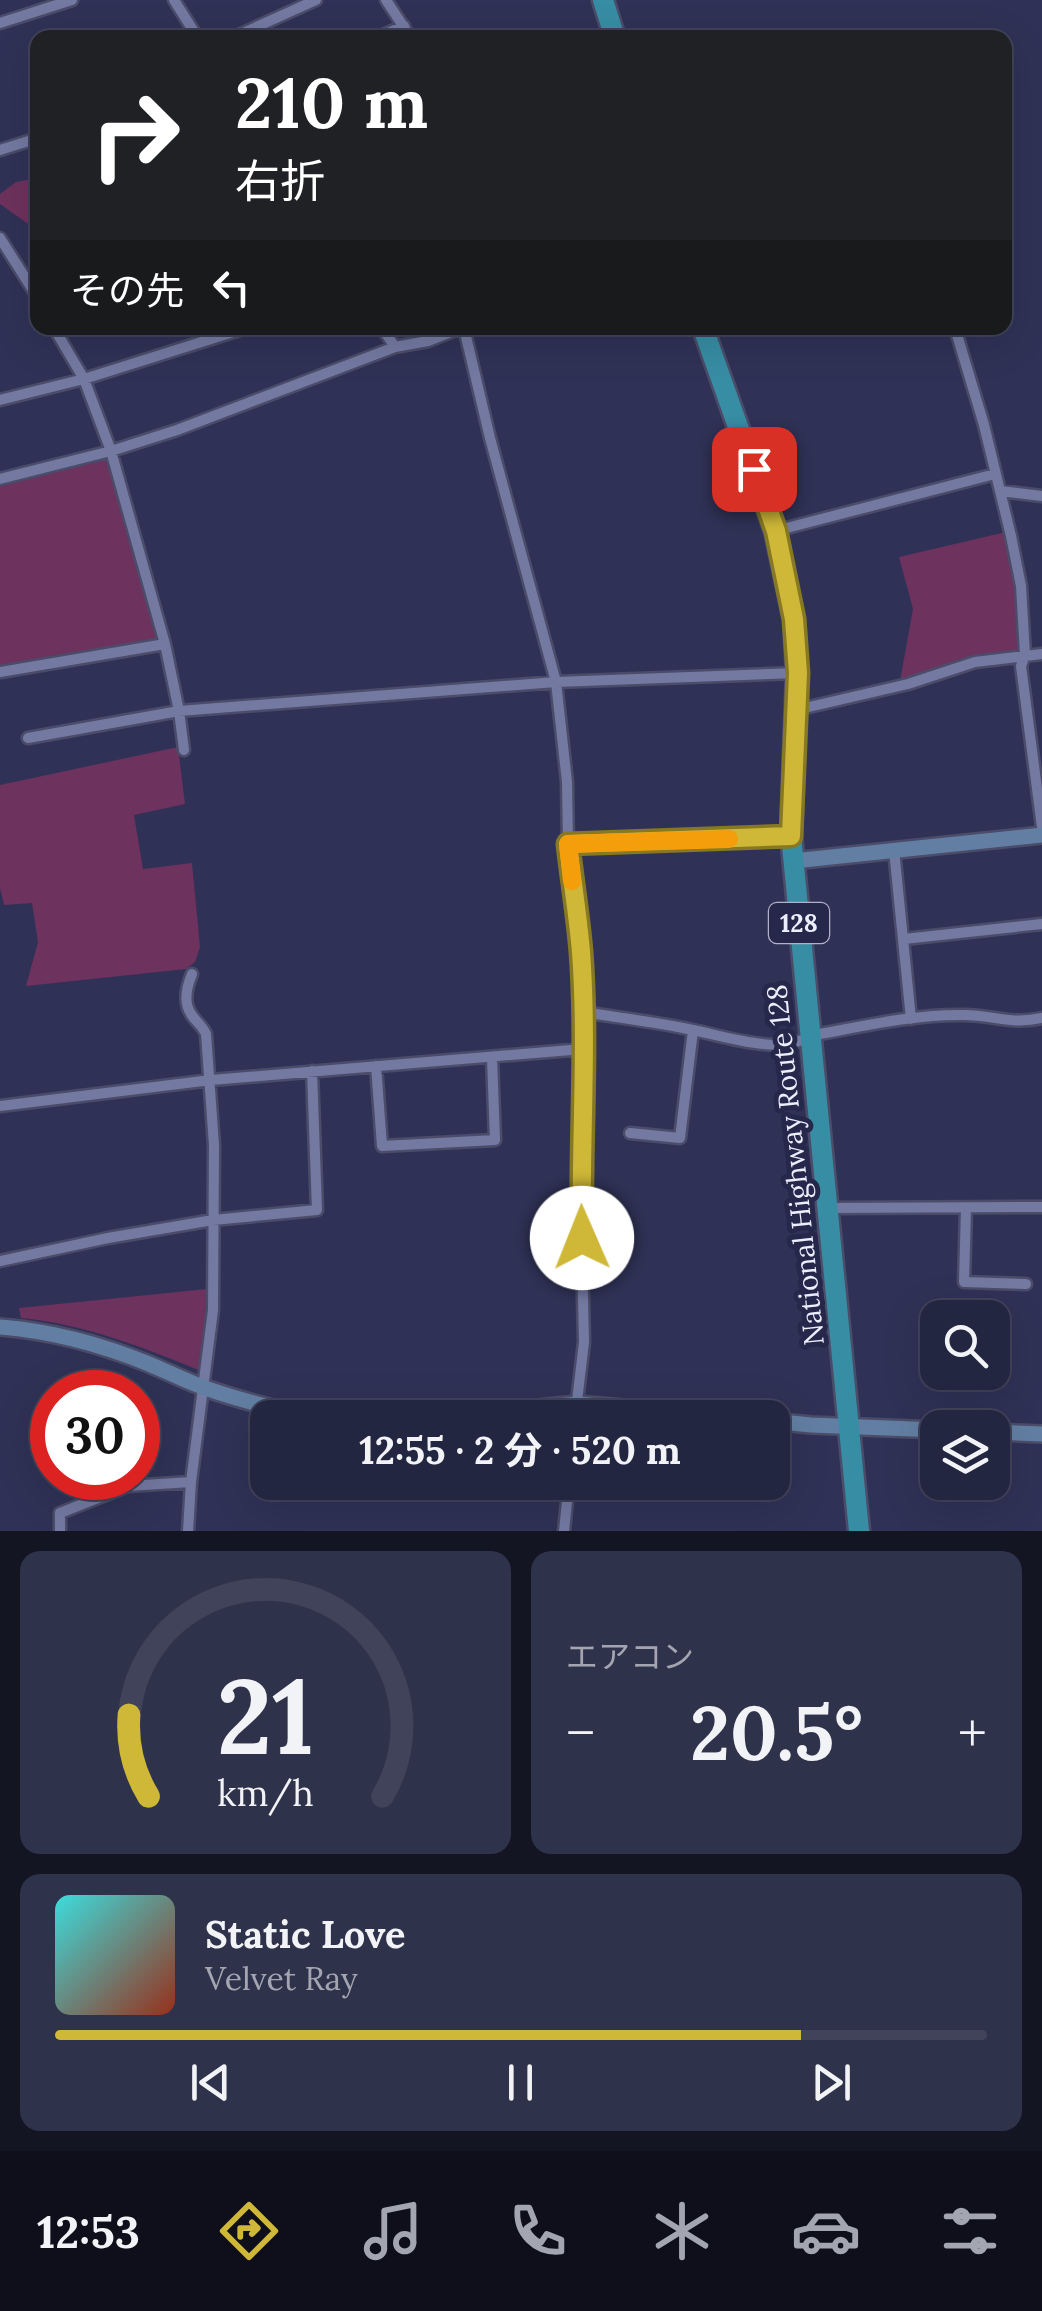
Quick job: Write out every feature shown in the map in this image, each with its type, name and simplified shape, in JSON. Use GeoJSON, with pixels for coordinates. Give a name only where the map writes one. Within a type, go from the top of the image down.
{"type":"FeatureCollection","features":[{"type":"Feature","properties":{"kind":"highway"},"geometry":{"type":"LineString","coordinates":[[604,0],[613,30]]}},
{"type":"Feature","properties":{"kind":"highway","name":"National Highway Route 128"},"geometry":{"type":"LineString","coordinates":[[706,335],[776,531],[794,619],[798,673],[791,836],[859,1531]]}},
{"type":"Feature","properties":{"kind":"street"},"geometry":{"type":"LineString","coordinates":[[0,23],[72,0]]}},
{"type":"Feature","properties":{"kind":"street"},"geometry":{"type":"LineString","coordinates":[[174,0],[193,30]]}},
{"type":"Feature","properties":{"kind":"street"},"geometry":{"type":"LineString","coordinates":[[250,30],[316,0]]}},
{"type":"Feature","properties":{"kind":"street"},"geometry":{"type":"LineString","coordinates":[[386,0],[406,30]]}},
{"type":"Feature","properties":{"kind":"street"},"geometry":{"type":"LineString","coordinates":[[395,30],[404,26]]}},
{"type":"Feature","properties":{"kind":"street"},"geometry":{"type":"LineString","coordinates":[[0,150],[30,141]]}},
{"type":"Feature","properties":{"kind":"street"},"geometry":{"type":"LineString","coordinates":[[0,238],[30,285]]}},
{"type":"Feature","properties":{"kind":"street"},"geometry":{"type":"LineString","coordinates":[[58,335],[84,380],[110,451],[164,644],[184,750]]}},
{"type":"Feature","properties":{"kind":"street"},"geometry":{"type":"LineString","coordinates":[[0,400],[84,380],[224,335]]}},
{"type":"Feature","properties":{"kind":"street"},"geometry":{"type":"LineString","coordinates":[[387,335],[395,348]]}},
{"type":"Feature","properties":{"kind":"street"},"geometry":{"type":"LineString","coordinates":[[0,479],[110,451],[238,408],[395,348],[444,335]]}},
{"type":"Feature","properties":{"kind":"street"},"geometry":{"type":"LineString","coordinates":[[465,335],[556,682],[568,782],[568,844],[584,1012],[580,1170],[584,1342],[577,1400]]}},
{"type":"Feature","properties":{"kind":"street"},"geometry":{"type":"LineString","coordinates":[[957,335],[984,425],[1021,586],[1025,655],[1021,666],[1037,740],[1042,827]]}},
{"type":"Feature","properties":{"kind":"street"},"geometry":{"type":"LineString","coordinates":[[776,531],[995,474]]}},
{"type":"Feature","properties":{"kind":"street"},"geometry":{"type":"LineString","coordinates":[[1000,491],[1042,496]]}},
{"type":"Feature","properties":{"kind":"street"},"geometry":{"type":"LineString","coordinates":[[0,672],[164,644]]}},
{"type":"Feature","properties":{"kind":"street"},"geometry":{"type":"LineString","coordinates":[[796,710],[908,684],[975,662],[1042,654]]}},
{"type":"Feature","properties":{"kind":"street"},"geometry":{"type":"LineString","coordinates":[[28,738],[179,711],[556,682],[798,673]]}},
{"type":"Feature","properties":{"kind":"street"},"geometry":{"type":"LineString","coordinates":[[794,861],[1042,835]]}},
{"type":"Feature","properties":{"kind":"street"},"geometry":{"type":"LineString","coordinates":[[568,844],[791,836]]}},
{"type":"Feature","properties":{"kind":"street"},"geometry":{"type":"LineString","coordinates":[[894,850],[910,1019]]}},
{"type":"Feature","properties":{"kind":"street"},"geometry":{"type":"LineString","coordinates":[[904,939],[1042,924]]}},
{"type":"Feature","properties":{"kind":"street"},"geometry":{"type":"LineString","coordinates":[[188,1531],[212,1310],[214,1145],[206,1034],[190,1013],[186,995],[192,974]]}},
{"type":"Feature","properties":{"kind":"street"},"geometry":{"type":"LineString","coordinates":[[584,1012],[741,1042],[780,1044],[910,1019],[967,1015],[1004,1022],[1042,1018]]}},
{"type":"Feature","properties":{"kind":"street"},"geometry":{"type":"LineString","coordinates":[[630,1133],[680,1138],[693,1030]]}},
{"type":"Feature","properties":{"kind":"street"},"geometry":{"type":"LineString","coordinates":[[0,1106],[211,1080],[584,1050]]}},
{"type":"Feature","properties":{"kind":"street"},"geometry":{"type":"LineString","coordinates":[[376,1066],[382,1146],[495,1140],[492,1057]]}},
{"type":"Feature","properties":{"kind":"street"},"geometry":{"type":"LineString","coordinates":[[0,1261],[213,1220],[318,1210],[312,1072]]}},
{"type":"Feature","properties":{"kind":"street"},"geometry":{"type":"LineString","coordinates":[[827,1208],[1042,1207]]}},
{"type":"Feature","properties":{"kind":"street"},"geometry":{"type":"LineString","coordinates":[[966,1208],[964,1282],[1026,1284]]}},
{"type":"Feature","properties":{"kind":"street"},"geometry":{"type":"LineString","coordinates":[[0,1327],[72,1338],[250,1402]]}},
{"type":"Feature","properties":{"kind":"street"},"geometry":{"type":"LineString","coordinates":[[790,1422],[920,1429]]}},
{"type":"Feature","properties":{"kind":"street"},"geometry":{"type":"LineString","coordinates":[[1010,1433],[1042,1434]]}},
{"type":"Feature","properties":{"kind":"street"},"geometry":{"type":"LineString","coordinates":[[60,1531],[60,1513],[128,1486],[192,1482]]}},
{"type":"Feature","properties":{"kind":"street"},"geometry":{"type":"LineString","coordinates":[[564,1531],[567,1500]]}},
{"type":"Feature","properties":{"kind":"shaded area"},"geometry":{"type":"Polygon","coordinates":[[[30,179],[30,225],[0,204],[0,194],[16,182],[30,179]]]}},
{"type":"Feature","properties":{"kind":"shaded area"},"geometry":{"type":"Polygon","coordinates":[[[107,457],[158,637],[0,668],[0,484],[107,457]]]}},
{"type":"Feature","properties":{"kind":"shaded area"},"geometry":{"type":"Polygon","coordinates":[[[1006,532],[1019,588],[1021,650],[969,659],[900,681],[913,609],[899,557],[1006,532]]]}},
{"type":"Feature","properties":{"kind":"shaded area"},"geometry":{"type":"Polygon","coordinates":[[[178,747],[185,804],[134,815],[143,869],[192,863],[200,947],[195,962],[186,969],[26,986],[38,942],[32,903],[4,905],[0,888],[0,785],[178,747]]]}},
{"type":"Feature","properties":{"kind":"shaded area"},"geometry":{"type":"Polygon","coordinates":[[[207,1289],[201,1371],[90,1331],[21,1318],[19,1308],[207,1289]]]}},
{"type":"Feature","properties":{"kind":"slow traffic"},"geometry":{"type":"LineString","coordinates":[[572,881],[568,844],[729,839]]}},
{"type":"Feature","properties":{"kind":"route"},"geometry":{"type":"LineString","coordinates":[[582,1238],[584,1012],[568,844],[791,836],[798,673],[794,619],[776,531],[754,469]]}}]}
